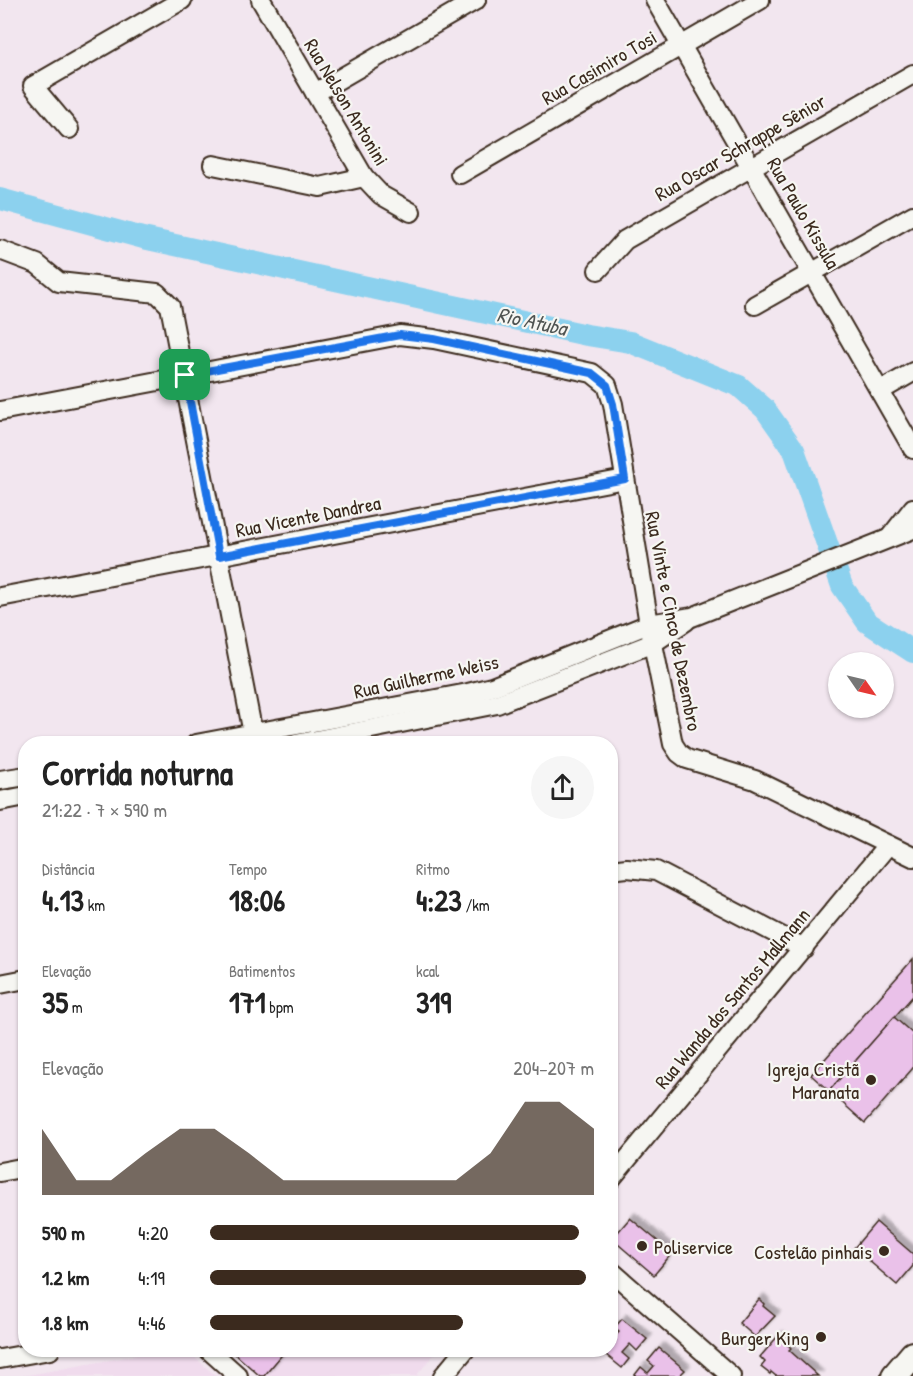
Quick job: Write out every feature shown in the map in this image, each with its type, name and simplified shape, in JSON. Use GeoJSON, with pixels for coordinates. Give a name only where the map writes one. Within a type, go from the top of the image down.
{"type":"FeatureCollection","features":[{"type":"Feature","properties":{"kind":"highway"},"geometry":{"type":"LineString","coordinates":[[895,1376],[913,1355]]}},
{"type":"Feature","properties":{"kind":"street"},"geometry":{"type":"LineString","coordinates":[[69,129],[33,86],[182,0]]}},
{"type":"Feature","properties":{"kind":"street","name":"Rua Nelson Antonini"},"geometry":{"type":"LineString","coordinates":[[261,0],[364,177],[381,195],[411,212]]}},
{"type":"Feature","properties":{"kind":"street"},"geometry":{"type":"LineString","coordinates":[[315,93],[476,0]]}},
{"type":"Feature","properties":{"kind":"street","name":"Rua Paulo Kissula"},"geometry":{"type":"LineString","coordinates":[[655,0],[913,449]]}},
{"type":"Feature","properties":{"kind":"street","name":"Rua Casimiro Tosi"},"geometry":{"type":"LineString","coordinates":[[460,174],[760,0]]}},
{"type":"Feature","properties":{"kind":"street","name":"Rua Oscar Schrappe Sênior"},"geometry":{"type":"LineString","coordinates":[[598,270],[625,240],[913,74]]}},
{"type":"Feature","properties":{"kind":"street"},"geometry":{"type":"LineString","coordinates":[[213,165],[320,187],[364,177]]}},
{"type":"Feature","properties":{"kind":"street"},"geometry":{"type":"LineString","coordinates":[[755,305],[913,215]]}},
{"type":"Feature","properties":{"kind":"street"},"geometry":{"type":"LineString","coordinates":[[0,250],[37,264],[59,282],[157,293],[170,306],[253,736]]}},
{"type":"Feature","properties":{"kind":"street","name":"Rua Vinte e Cinco de Dezembro"},"geometry":{"type":"LineString","coordinates":[[185,375],[400,335],[434,339],[592,373],[607,385],[613,404],[649,624],[673,744],[678,753],[699,764],[755,780],[913,857]]}},
{"type":"Feature","properties":{"kind":"street"},"geometry":{"type":"LineString","coordinates":[[880,391],[913,372]]}},
{"type":"Feature","properties":{"kind":"street"},"geometry":{"type":"LineString","coordinates":[[0,411],[185,375]]}},
{"type":"Feature","properties":{"kind":"street","name":"Rua Vicente Dandrea"},"geometry":{"type":"LineString","coordinates":[[0,597],[625,479]]}},
{"type":"Feature","properties":{"kind":"street"},"geometry":{"type":"LineString","coordinates":[[883,540],[913,508]]}},
{"type":"Feature","properties":{"kind":"street","name":"Rua Guilherme Weiss"},"geometry":{"type":"LineString","coordinates":[[268,736],[492,687],[649,624],[692,617],[913,529]]}},
{"type":"Feature","properties":{"kind":"street","name":"Rua Guilherme Weiss"},"geometry":{"type":"LineString","coordinates":[[336,736],[497,704],[653,643],[692,617]]}},
{"type":"Feature","properties":{"kind":"street"},"geometry":{"type":"LineString","coordinates":[[0,780],[18,777]]}},
{"type":"Feature","properties":{"kind":"street"},"geometry":{"type":"LineString","coordinates":[[0,801],[18,798]]}},
{"type":"Feature","properties":{"kind":"street","name":"Rua Wanda dos Santos Mallmann"},"geometry":{"type":"LineString","coordinates":[[618,1170],[888,845]]}},
{"type":"Feature","properties":{"kind":"street"},"geometry":{"type":"LineString","coordinates":[[618,869],[656,871],[804,948]]}},
{"type":"Feature","properties":{"kind":"street"},"geometry":{"type":"LineString","coordinates":[[0,984],[18,981]]}},
{"type":"Feature","properties":{"kind":"street"},"geometry":{"type":"LineString","coordinates":[[0,1172],[18,1169]]}},
{"type":"Feature","properties":{"kind":"street"},"geometry":{"type":"LineString","coordinates":[[618,1277],[731,1376]]}},
{"type":"Feature","properties":{"kind":"street"},"geometry":{"type":"LineString","coordinates":[[0,1359],[18,1356]]}},
{"type":"Feature","properties":{"kind":"street"},"geometry":{"type":"LineString","coordinates":[[217,1357],[238,1376]]}},
{"type":"Feature","properties":{"kind":"street"},"geometry":{"type":"LineString","coordinates":[[443,1376],[459,1357]]}},
{"type":"Feature","properties":{"kind":"shaded area"},"geometry":{"type":"Polygon","coordinates":[[[126,1357],[194,1357],[216,1376],[23,1376],[126,1357]]]}},
{"type":"Feature","properties":{"kind":"shaded area"},"geometry":{"type":"Polygon","coordinates":[[[239,1357],[432,1357],[416,1376],[260,1376],[239,1357]]]}},
{"type":"Feature","properties":{"kind":"building"},"geometry":{"type":"Polygon","coordinates":[[[913,959],[913,996],[829,1091],[811,1075],[913,959]]]}},
{"type":"Feature","properties":{"kind":"building","name":"Igreja Cristã Maranata"},"geometry":{"type":"Polygon","coordinates":[[[894,1017],[913,1034],[913,1068],[865,1123],[829,1091],[894,1017]]]}},
{"type":"Feature","properties":{"kind":"building","name":"Poliservice"},"geometry":{"type":"Polygon","coordinates":[[[630,1218],[672,1253],[654,1275],[618,1244],[618,1232],[630,1218]]]}},
{"type":"Feature","properties":{"kind":"building","name":"Costelão pinhais"},"geometry":{"type":"Polygon","coordinates":[[[876,1222],[913,1254],[913,1266],[897,1285],[854,1248],[876,1222]]]}},
{"type":"Feature","properties":{"kind":"building"},"geometry":{"type":"Polygon","coordinates":[[[759,1299],[764,1304],[763,1306],[775,1316],[755,1337],[739,1323],[759,1299]]]}},
{"type":"Feature","properties":{"kind":"building"},"geometry":{"type":"Polygon","coordinates":[[[622,1319],[647,1339],[637,1351],[630,1344],[622,1353],[629,1359],[622,1368],[609,1357],[618,1357],[618,1324],[622,1319]]]}},
{"type":"Feature","properties":{"kind":"building"},"geometry":{"type":"Polygon","coordinates":[[[778,1336],[791,1348],[789,1350],[818,1376],[776,1376],[761,1367],[765,1362],[760,1357],[778,1336]]]}},
{"type":"Feature","properties":{"kind":"building"},"geometry":{"type":"Polygon","coordinates":[[[659,1348],[685,1370],[679,1376],[634,1376],[641,1367],[648,1373],[654,1366],[648,1361],[659,1348]]]}},
{"type":"Feature","properties":{"kind":"building"},"geometry":{"type":"Polygon","coordinates":[[[239,1357],[280,1357],[264,1376],[260,1376],[239,1357]]]}},
{"type":"Feature","properties":{"kind":"waterway","name":"Rio Atuba"},"geometry":{"type":"LineString","coordinates":[[0,199],[143,238],[587,335],[630,342],[739,386],[765,409],[794,450],[842,586],[867,622],[913,652]]}},
{"type":"Feature","properties":{"kind":"place","name":"Igreja Cristã Maranata"},"geometry":{"type":"Point","coordinates":[871,1080]}},
{"type":"Feature","properties":{"kind":"place","name":"Poliservice"},"geometry":{"type":"Point","coordinates":[642,1246]}},
{"type":"Feature","properties":{"kind":"place","name":"Costelão pinhais"},"geometry":{"type":"Point","coordinates":[884,1251]}},
{"type":"Feature","properties":{"kind":"place","name":"Burger King"},"geometry":{"type":"Point","coordinates":[821,1337]}},
{"type":"Feature","properties":{"kind":"route"},"geometry":{"type":"LineString","coordinates":[[400,335],[434,339],[592,373],[607,385],[613,404],[625,479],[219,556],[185,375],[400,335]]}}]}
